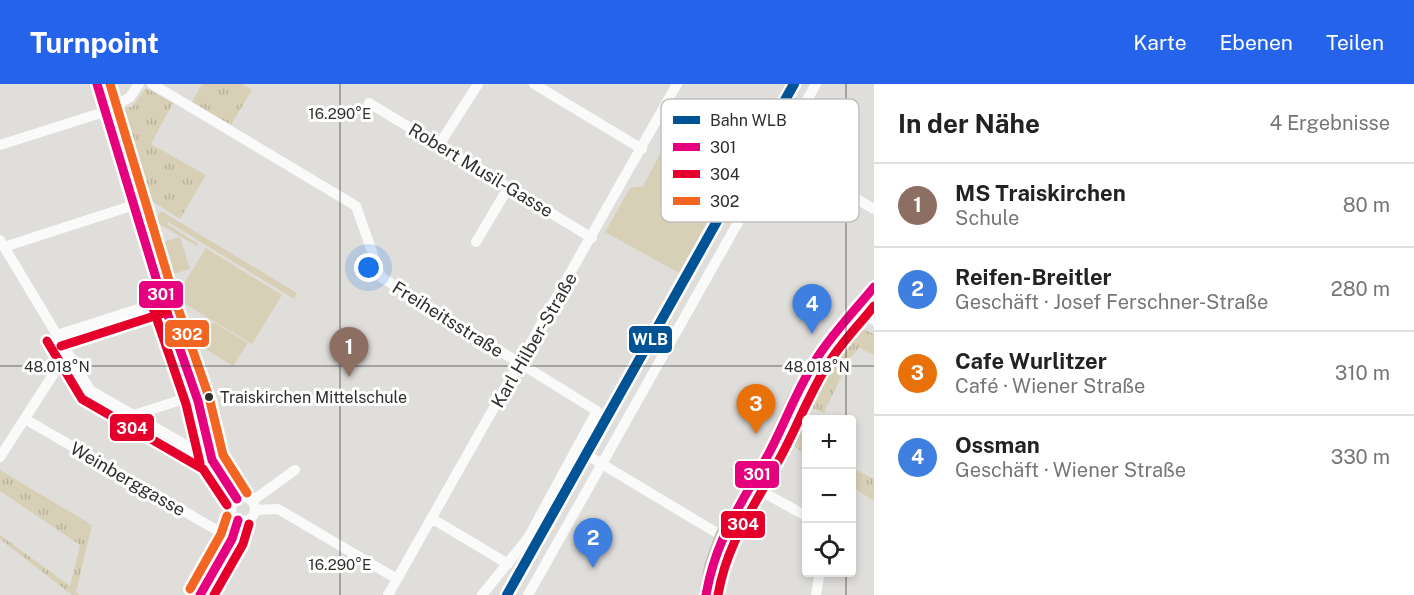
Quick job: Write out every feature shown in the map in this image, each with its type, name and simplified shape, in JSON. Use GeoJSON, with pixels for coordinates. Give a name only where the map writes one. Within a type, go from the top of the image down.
{"type":"FeatureCollection","features":[{"type":"Feature","properties":{"kind":"main road"},"geometry":{"type":"LineString","coordinates":[[706,595],[711,566],[722,536],[752,486],[819,355],[874,287]]}},
{"type":"Feature","properties":{"kind":"street"},"geometry":{"type":"LineString","coordinates":[[97,84],[163,301],[196,395],[212,460],[237,499]]}},
{"type":"Feature","properties":{"kind":"street"},"geometry":{"type":"LineString","coordinates":[[0,145],[107,111],[130,97],[139,84]]}},
{"type":"Feature","properties":{"kind":"street","name":"Freiheitsstraße"},"geometry":{"type":"LineString","coordinates":[[152,84],[356,206],[381,277],[597,411],[577,448]]}},
{"type":"Feature","properties":{"kind":"street"},"geometry":{"type":"LineString","coordinates":[[439,145],[478,84]]}},
{"type":"Feature","properties":{"kind":"street"},"geometry":{"type":"LineString","coordinates":[[534,84],[642,149]]}},
{"type":"Feature","properties":{"kind":"street","name":"Karl Hilber-Straße"},"geometry":{"type":"LineString","coordinates":[[669,99],[677,84]]}},
{"type":"Feature","properties":{"kind":"street"},"geometry":{"type":"LineString","coordinates":[[808,99],[816,84]]}},
{"type":"Feature","properties":{"kind":"street","name":"Robert Musil-Gasse"},"geometry":{"type":"LineString","coordinates":[[369,103],[592,238]]}},
{"type":"Feature","properties":{"kind":"street","name":"Karl Hilber-Straße"},"geometry":{"type":"LineString","coordinates":[[388,595],[661,114]]}},
{"type":"Feature","properties":{"kind":"street"},"geometry":{"type":"LineString","coordinates":[[476,242],[508,188]]}},
{"type":"Feature","properties":{"kind":"street"},"geometry":{"type":"LineString","coordinates":[[859,200],[874,209]]}},
{"type":"Feature","properties":{"kind":"street"},"geometry":{"type":"LineString","coordinates":[[134,205],[2,245],[90,390],[212,460]]}},
{"type":"Feature","properties":{"kind":"street"},"geometry":{"type":"LineString","coordinates":[[528,595],[738,222]]}},
{"type":"Feature","properties":{"kind":"street"},"geometry":{"type":"LineString","coordinates":[[57,335],[163,301]]}},
{"type":"Feature","properties":{"kind":"street"},"geometry":{"type":"LineString","coordinates":[[856,309],[874,320]]}},
{"type":"Feature","properties":{"kind":"street"},"geometry":{"type":"LineString","coordinates":[[0,457],[67,353]]}},
{"type":"Feature","properties":{"kind":"street"},"geometry":{"type":"LineString","coordinates":[[132,416],[196,395]]}},
{"type":"Feature","properties":{"kind":"street","name":"Weinberggasse"},"geometry":{"type":"LineString","coordinates":[[25,420],[232,540]]}},
{"type":"Feature","properties":{"kind":"street"},"geometry":{"type":"LineString","coordinates":[[482,595],[528,538],[577,448],[722,536]]}},
{"type":"Feature","properties":{"kind":"street"},"geometry":{"type":"LineString","coordinates":[[238,520],[249,519],[253,505],[295,470]]}},
{"type":"Feature","properties":{"kind":"street"},"geometry":{"type":"LineString","coordinates":[[752,486],[802,513]]}},
{"type":"Feature","properties":{"kind":"street"},"geometry":{"type":"LineString","coordinates":[[238,520],[231,510],[237,499],[243,497],[253,505],[278,509],[397,579]]}},
{"type":"Feature","properties":{"kind":"street"},"geometry":{"type":"LineString","coordinates":[[431,518],[508,564]]}},
{"type":"Feature","properties":{"kind":"street"},"geometry":{"type":"LineString","coordinates":[[200,595],[232,540],[238,520]]}},
{"type":"Feature","properties":{"kind":"street"},"geometry":{"type":"LineString","coordinates":[[816,595],[819,577]]}},
{"type":"Feature","properties":{"kind":"green space"},"geometry":{"type":"Polygon","coordinates":[[[202,84],[242,84],[252,90],[231,125],[192,102],[202,84]]]}},
{"type":"Feature","properties":{"kind":"green space"},"geometry":{"type":"Polygon","coordinates":[[[146,88],[173,103],[151,144],[206,175],[180,219],[149,199],[142,201],[113,115],[118,108],[132,107],[146,88]]]}},
{"type":"Feature","properties":{"kind":"green space"},"geometry":{"type":"Polygon","coordinates":[[[661,152],[661,222],[707,222],[679,273],[605,232],[630,188],[643,186],[661,152]]]}},
{"type":"Feature","properties":{"kind":"green space"},"geometry":{"type":"Polygon","coordinates":[[[161,211],[297,293],[294,299],[168,222],[167,224],[198,244],[197,246],[154,221],[161,211]]]}},
{"type":"Feature","properties":{"kind":"green space"},"geometry":{"type":"Polygon","coordinates":[[[180,237],[190,269],[170,275],[160,243],[180,237]]]}},
{"type":"Feature","properties":{"kind":"green space"},"geometry":{"type":"Polygon","coordinates":[[[206,248],[282,295],[252,344],[175,298],[206,248]]]}},
{"type":"Feature","properties":{"kind":"green space"},"geometry":{"type":"Polygon","coordinates":[[[213,322],[248,343],[233,366],[199,345],[213,322]]]}},
{"type":"Feature","properties":{"kind":"green space"},"geometry":{"type":"Polygon","coordinates":[[[854,329],[874,334],[874,355],[859,348],[850,358],[824,413],[802,404],[854,329]]]}},
{"type":"Feature","properties":{"kind":"green space"},"geometry":{"type":"Polygon","coordinates":[[[799,411],[810,415],[802,415],[802,452],[788,441],[799,411]]]}},
{"type":"Feature","properties":{"kind":"green space"},"geometry":{"type":"Polygon","coordinates":[[[0,470],[92,525],[76,592],[80,595],[72,595],[0,539],[0,535],[70,586],[80,545],[0,491],[0,470]]]}},
{"type":"Feature","properties":{"kind":"green space"},"geometry":{"type":"Polygon","coordinates":[[[856,470],[874,479],[874,501],[856,490],[856,470]]]}},
{"type":"Feature","properties":{"kind":"rail line","name":"WLB"},"geometry":{"type":"LineString","coordinates":[[786,99],[794,84]]}},
{"type":"Feature","properties":{"kind":"rail line","name":"WLB"},"geometry":{"type":"LineString","coordinates":[[507,595],[716,222]]}},
{"type":"Feature","properties":{"kind":"transit line","name":"301"},"geometry":{"type":"LineString","coordinates":[[97,84],[163,301],[198,401],[212,460],[237,499]]}},
{"type":"Feature","properties":{"kind":"transit line","name":"302"},"geometry":{"type":"LineString","coordinates":[[110,84],[174,297],[209,397],[223,455],[247,493]]}},
{"type":"Feature","properties":{"kind":"transit line","name":"301"},"geometry":{"type":"LineString","coordinates":[[706,595],[710,574],[723,538],[769,453],[805,379],[832,337],[874,287]]}},
{"type":"Feature","properties":{"kind":"transit line","name":"304"},"geometry":{"type":"LineString","coordinates":[[152,305],[186,404],[200,463]]}},
{"type":"Feature","properties":{"kind":"transit line","name":"304"},"geometry":{"type":"LineString","coordinates":[[718,595],[735,540],[815,387],[828,364],[874,306]]}},
{"type":"Feature","properties":{"kind":"transit line","name":"304"},"geometry":{"type":"LineString","coordinates":[[61,346],[167,312]]}},
{"type":"Feature","properties":{"kind":"transit line","name":"304"},"geometry":{"type":"LineString","coordinates":[[47,341],[82,399],[203,469],[227,505]]}},
{"type":"Feature","properties":{"kind":"transit line","name":"302"},"geometry":{"type":"LineString","coordinates":[[190,589],[221,534],[227,516]]}},
{"type":"Feature","properties":{"kind":"transit line","name":"301"},"geometry":{"type":"LineString","coordinates":[[200,595],[232,539],[238,520]]}},
{"type":"Feature","properties":{"kind":"transit line","name":"304"},"geometry":{"type":"LineString","coordinates":[[214,595],[243,544],[249,524]]}},
{"type":"Feature","properties":{"kind":"place","name":"Ossman"},"geometry":{"type":"Point","coordinates":[812,334]}},
{"type":"Feature","properties":{"kind":"place","name":"MS Traiskirchen"},"geometry":{"type":"Point","coordinates":[349,377]}},
{"type":"Feature","properties":{"kind":"place","name":"Traiskirchen Mittelschule"},"geometry":{"type":"Point","coordinates":[209,397]}},
{"type":"Feature","properties":{"kind":"place","name":"Cafe Wurlitzer"},"geometry":{"type":"Point","coordinates":[756,434]}},
{"type":"Feature","properties":{"kind":"place","name":"Reifen-Breitler"},"geometry":{"type":"Point","coordinates":[593,568]}}]}
